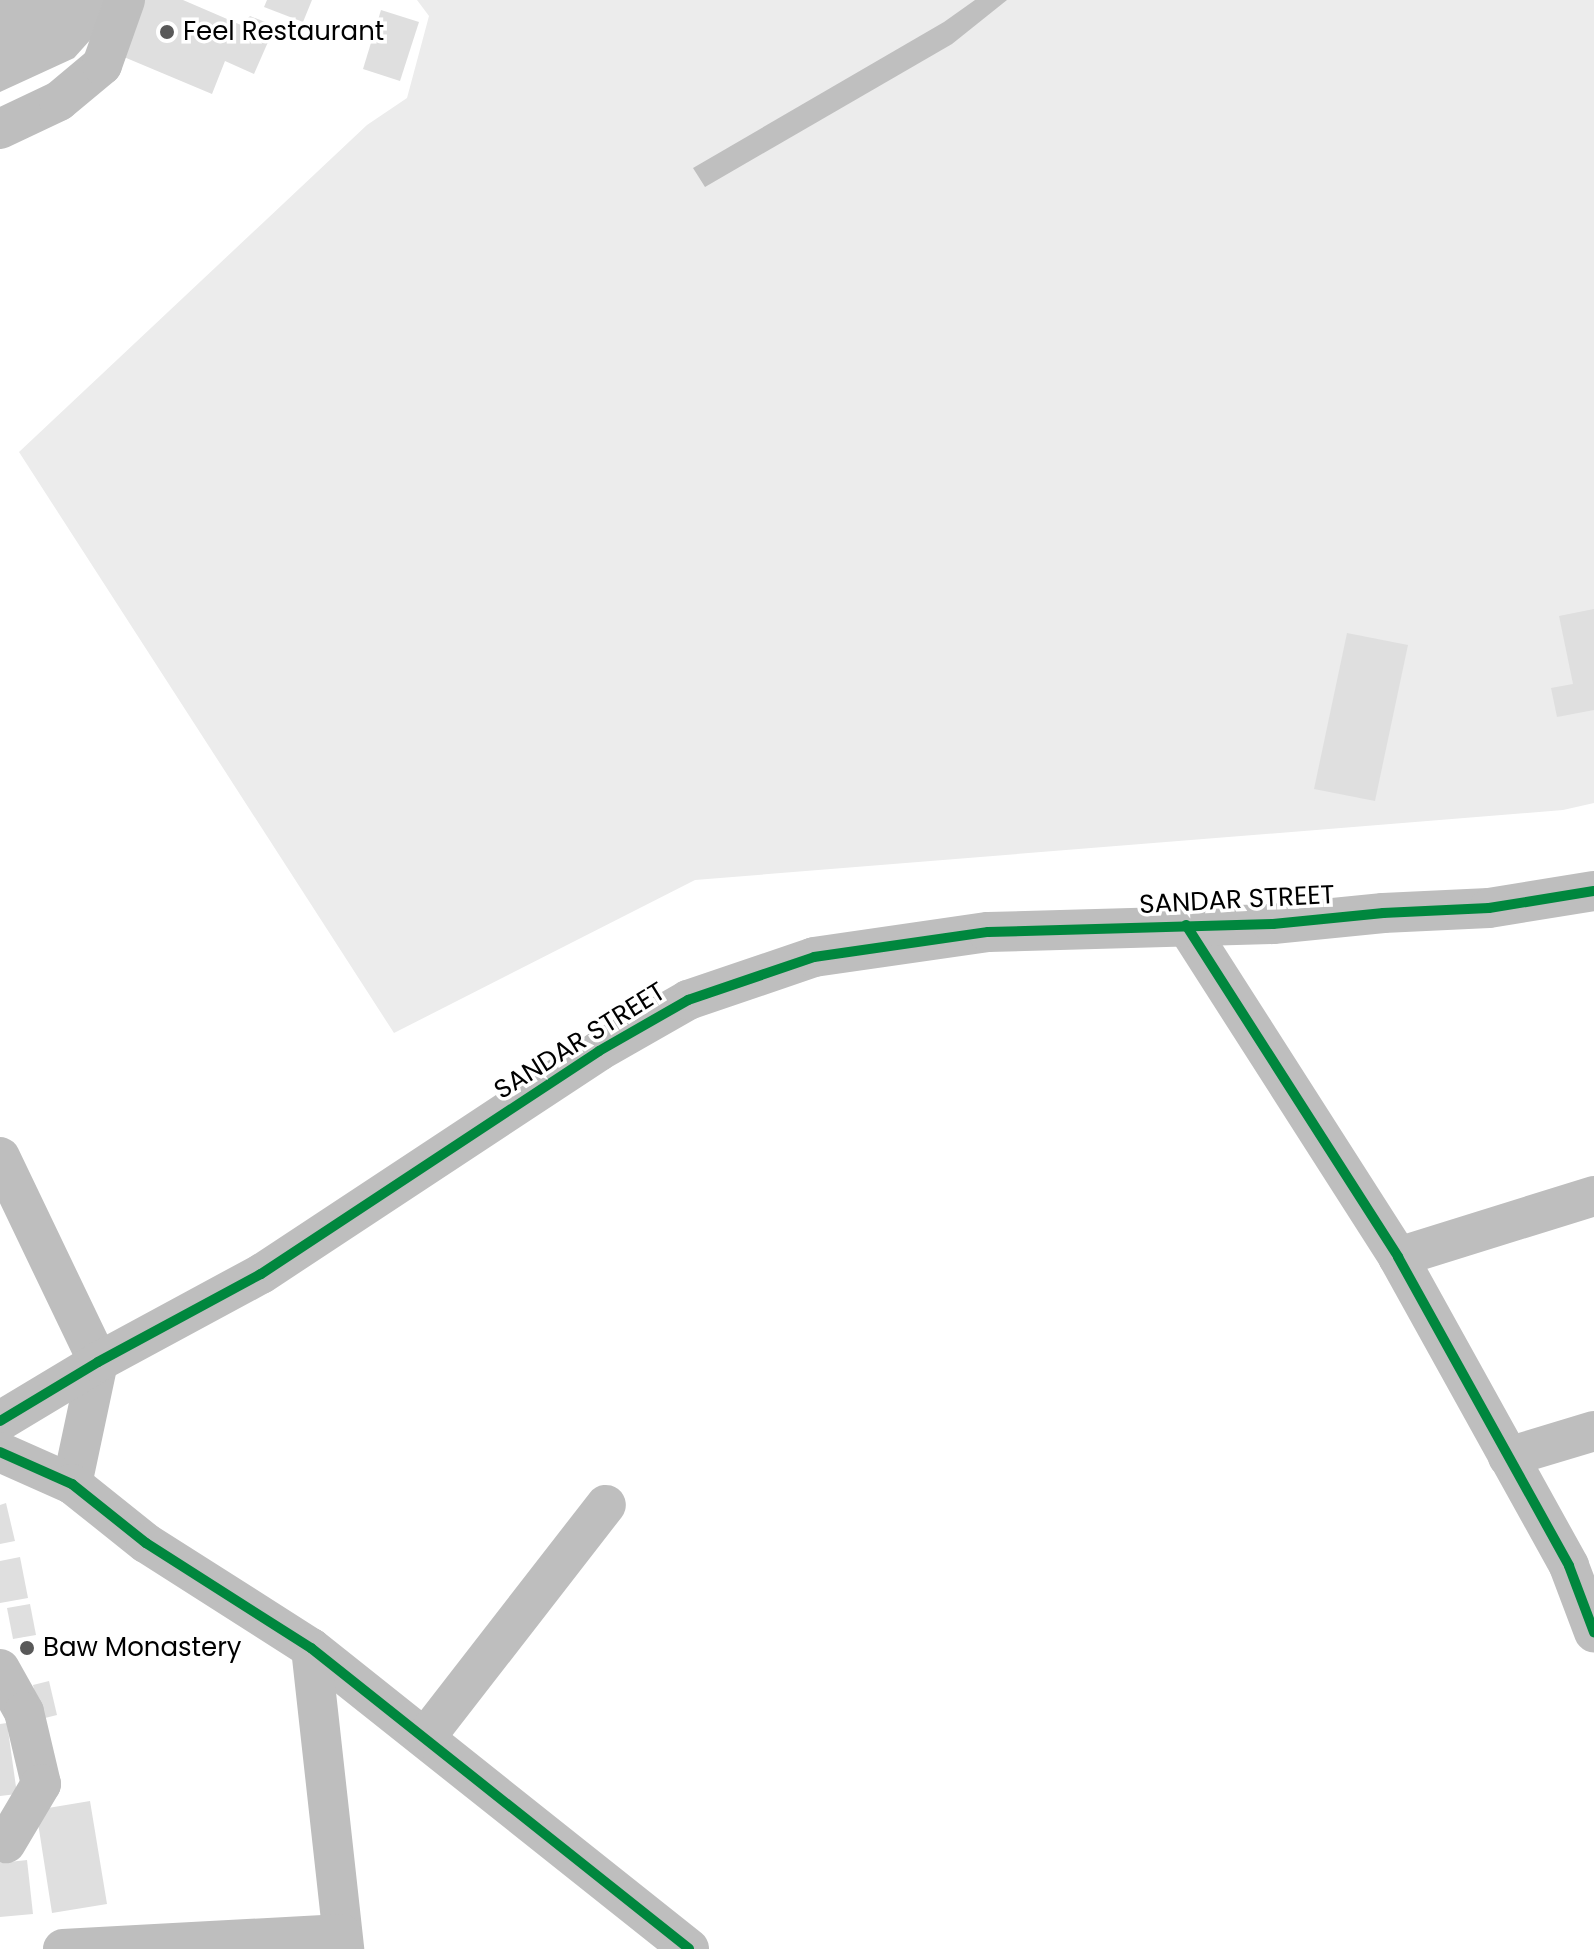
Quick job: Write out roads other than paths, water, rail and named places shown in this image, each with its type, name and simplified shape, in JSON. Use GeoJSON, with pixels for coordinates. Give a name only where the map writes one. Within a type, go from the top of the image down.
{"type":"FeatureCollection","features":[{"type":"Feature","properties":{"kind":"street"},"geometry":{"type":"LineString","coordinates":[[0,129],[59,101],[102,65],[125,0]]}},
{"type":"Feature","properties":{"kind":"street","name":"SANDAR STREET"},"geometry":{"type":"LineString","coordinates":[[0,1421],[98,1362],[261,1274],[599,1051],[688,1000],[814,957],[988,932],[1273,924],[1383,913],[1489,908],[1594,891]]}},
{"type":"Feature","properties":{"kind":"street"},"geometry":{"type":"LineString","coordinates":[[1186,925],[1398,1257],[1508,1457],[1581,1561],[1594,1632]]}},
{"type":"Feature","properties":{"kind":"street"},"geometry":{"type":"LineString","coordinates":[[0,1157],[98,1362],[72,1484]]}},
{"type":"Feature","properties":{"kind":"street"},"geometry":{"type":"LineString","coordinates":[[1398,1257],[1594,1196]]}},
{"type":"Feature","properties":{"kind":"street"},"geometry":{"type":"LineString","coordinates":[[1508,1457],[1594,1431]]}},
{"type":"Feature","properties":{"kind":"street"},"geometry":{"type":"LineString","coordinates":[[0,1452],[72,1484],[146,1543],[311,1648],[689,1949]]}},
{"type":"Feature","properties":{"kind":"street"},"geometry":{"type":"LineString","coordinates":[[425,1738],[606,1505]]}},
{"type":"Feature","properties":{"kind":"street"},"geometry":{"type":"LineString","coordinates":[[63,1949],[343,1942],[311,1648]]}},
{"type":"Feature","properties":{"kind":"street"},"geometry":{"type":"LineString","coordinates":[[0,1669],[24,1712],[41,1784],[6,1843]]}},
{"type":"Feature","properties":{"kind":"place","name":"Feel Restaurant"},"geometry":{"type":"Point","coordinates":[167,32]}},
{"type":"Feature","properties":{"kind":"place","name":"Baw Monastery"},"geometry":{"type":"Point","coordinates":[27,1648]}}]}
